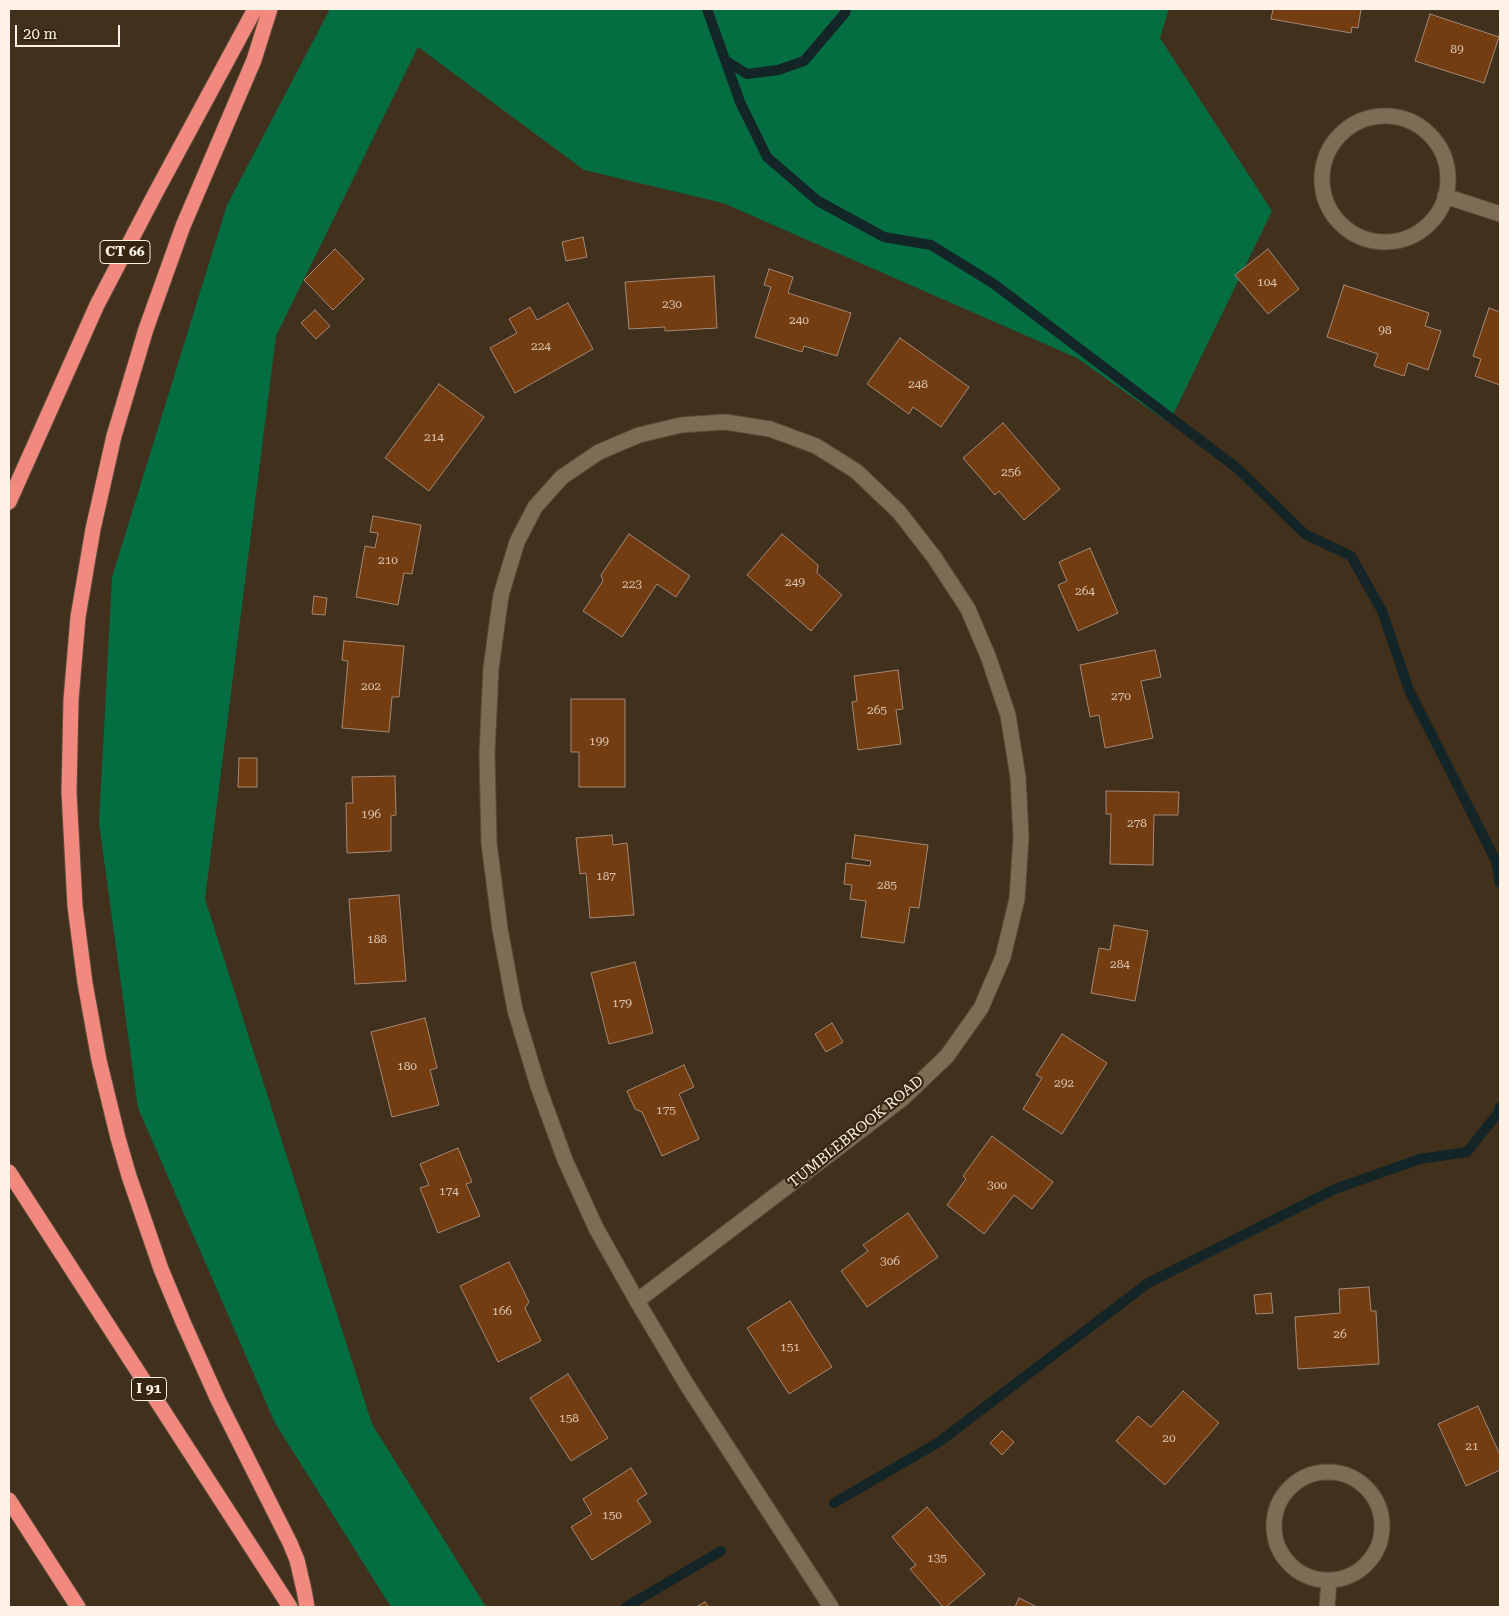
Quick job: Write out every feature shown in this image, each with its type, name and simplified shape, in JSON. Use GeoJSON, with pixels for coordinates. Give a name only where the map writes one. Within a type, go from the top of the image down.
{"type":"FeatureCollection","features":[{"type":"Feature","properties":{"kind":"highway","name":"CT 66"},"geometry":{"type":"LineString","coordinates":[[9,502],[98,305],[155,194],[256,9]]}},
{"type":"Feature","properties":{"kind":"highway"},"geometry":{"type":"LineString","coordinates":[[270,9],[254,60],[183,226],[146,329],[114,436],[93,529],[78,617],[71,700],[69,792],[75,906],[85,983],[99,1060],[126,1169],[161,1269],[183,1322],[218,1400],[290,1543],[307,1607]]}},
{"type":"Feature","properties":{"kind":"highway","name":"I 91"},"geometry":{"type":"LineString","coordinates":[[9,1172],[290,1607]]}},
{"type":"Feature","properties":{"kind":"highway"},"geometry":{"type":"LineString","coordinates":[[9,1500],[78,1607]]}},
{"type":"Feature","properties":{"kind":"street"},"geometry":{"type":"LineString","coordinates":[[1370,117],[1399,117],[1421,127],[1435,140],[1444,158],[1448,177],[1445,196],[1438,214],[1421,231],[1399,241],[1375,242],[1353,234],[1334,218],[1325,201],[1322,186],[1325,158],[1332,144],[1348,127],[1370,117]]}},
{"type":"Feature","properties":{"kind":"street"},"geometry":{"type":"LineString","coordinates":[[1445,196],[1500,214]]}},
{"type":"Feature","properties":{"kind":"street","name":"TUMBLEBROOK ROAD"},"geometry":{"type":"LineString","coordinates":[[638,1301],[902,1099],[946,1056],[981,1008],[1003,957],[1017,899],[1021,837],[1019,786],[1008,715],[988,656],[968,609],[934,557],[899,512],[856,471],[816,446],[770,430],[725,422],[681,425],[639,435],[599,452],[562,477],[535,507],[518,542],[501,595],[491,668],[487,754],[489,843],[500,929],[515,1010],[538,1086],[565,1160],[596,1228],[638,1301],[688,1385],[831,1607]]}},
{"type":"Feature","properties":{"kind":"street"},"geometry":{"type":"LineString","coordinates":[[1331,1471],[1348,1475],[1364,1484],[1376,1498],[1383,1524],[1379,1546],[1366,1565],[1351,1575],[1329,1580],[1304,1574],[1287,1560],[1278,1545],[1274,1527],[1280,1501],[1290,1487],[1309,1475],[1331,1471]]}},
{"type":"Feature","properties":{"kind":"street"},"geometry":{"type":"LineString","coordinates":[[1327,1607],[1329,1580]]}},
{"type":"Feature","properties":{"kind":"green space"},"geometry":{"type":"Polygon","coordinates":[[[330,9],[1169,9],[1160,38],[1272,211],[1169,423],[1077,358],[723,203],[584,170],[418,47],[276,336],[205,899],[372,1424],[486,1607],[391,1607],[275,1423],[138,1108],[99,823],[112,577],[227,205],[330,9]]]}},
{"type":"Feature","properties":{"kind":"building"},"geometry":{"type":"Polygon","coordinates":[[[1273,9],[1361,9],[1358,28],[1352,27],[1351,33],[1271,19],[1273,9]]]}},
{"type":"Feature","properties":{"kind":"building"},"geometry":{"type":"Polygon","coordinates":[[[1430,14],[1499,37],[1484,83],[1415,61],[1430,14]]]}},
{"type":"Feature","properties":{"kind":"building"},"geometry":{"type":"Polygon","coordinates":[[[583,237],[587,257],[566,261],[562,242],[583,237]]]}},
{"type":"Feature","properties":{"kind":"building"},"geometry":{"type":"Polygon","coordinates":[[[335,249],[364,279],[333,310],[304,280],[335,249]]]}},
{"type":"Feature","properties":{"kind":"building"},"geometry":{"type":"Polygon","coordinates":[[[1268,249],[1299,289],[1268,314],[1235,275],[1268,249]]]}},
{"type":"Feature","properties":{"kind":"building"},"geometry":{"type":"Polygon","coordinates":[[[769,269],[793,277],[788,293],[851,313],[837,356],[804,346],[802,352],[755,337],[771,287],[764,285],[769,269]]]}},
{"type":"Feature","properties":{"kind":"building"},"geometry":{"type":"Polygon","coordinates":[[[714,276],[717,328],[665,331],[665,327],[629,329],[625,282],[714,276]]]}},
{"type":"Feature","properties":{"kind":"building"},"geometry":{"type":"Polygon","coordinates":[[[1344,285],[1429,313],[1425,326],[1441,331],[1428,370],[1408,363],[1404,376],[1374,366],[1378,354],[1327,337],[1344,285]]]}},
{"type":"Feature","properties":{"kind":"building"},"geometry":{"type":"Polygon","coordinates":[[[568,303],[593,349],[515,393],[490,348],[517,333],[509,319],[530,307],[537,320],[568,303]]]}},
{"type":"Feature","properties":{"kind":"building"},"geometry":{"type":"Polygon","coordinates":[[[1489,308],[1500,312],[1500,385],[1475,376],[1481,359],[1473,356],[1489,308]]]}},
{"type":"Feature","properties":{"kind":"building"},"geometry":{"type":"Polygon","coordinates":[[[315,310],[330,326],[316,339],[301,323],[315,310]]]}},
{"type":"Feature","properties":{"kind":"building"},"geometry":{"type":"Polygon","coordinates":[[[900,338],[969,387],[941,427],[913,407],[909,414],[867,384],[900,338]]]}},
{"type":"Feature","properties":{"kind":"building"},"geometry":{"type":"Polygon","coordinates":[[[439,384],[484,417],[429,491],[385,458],[439,384]]]}},
{"type":"Feature","properties":{"kind":"building"},"geometry":{"type":"Polygon","coordinates":[[[1003,423],[1060,489],[1024,520],[999,491],[995,495],[963,458],[1003,423]]]}},
{"type":"Feature","properties":{"kind":"building"},"geometry":{"type":"Polygon","coordinates":[[[373,516],[421,525],[412,574],[404,573],[398,605],[356,597],[365,546],[375,548],[378,533],[370,532],[373,516]]]}},
{"type":"Feature","properties":{"kind":"building"},"geometry":{"type":"Polygon","coordinates":[[[629,534],[690,576],[676,597],[657,584],[622,637],[583,611],[603,581],[601,575],[629,534]]]}},
{"type":"Feature","properties":{"kind":"building"},"geometry":{"type":"Polygon","coordinates":[[[782,534],[818,565],[817,573],[842,595],[811,631],[747,575],[782,534]]]}},
{"type":"Feature","properties":{"kind":"building"},"geometry":{"type":"Polygon","coordinates":[[[1090,548],[1118,613],[1078,631],[1058,585],[1067,581],[1059,562],[1090,548]]]}},
{"type":"Feature","properties":{"kind":"building"},"geometry":{"type":"Polygon","coordinates":[[[314,596],[327,598],[325,615],[312,614],[314,596]]]}},
{"type":"Feature","properties":{"kind":"building"},"geometry":{"type":"Polygon","coordinates":[[[344,641],[404,646],[399,697],[392,697],[389,732],[342,728],[348,661],[342,660],[344,641]]]}},
{"type":"Feature","properties":{"kind":"building"},"geometry":{"type":"Polygon","coordinates":[[[1155,650],[1161,677],[1141,681],[1153,738],[1105,748],[1099,715],[1090,717],[1080,665],[1155,650]]]}},
{"type":"Feature","properties":{"kind":"building"},"geometry":{"type":"Polygon","coordinates":[[[898,670],[903,709],[896,710],[901,744],[858,750],[852,702],[857,701],[854,676],[898,670]]]}},
{"type":"Feature","properties":{"kind":"building"},"geometry":{"type":"Polygon","coordinates":[[[571,699],[625,699],[625,787],[579,787],[579,752],[571,752],[571,699]]]}},
{"type":"Feature","properties":{"kind":"building"},"geometry":{"type":"Polygon","coordinates":[[[239,758],[257,758],[257,787],[238,787],[239,758]]]}},
{"type":"Feature","properties":{"kind":"building"},"geometry":{"type":"Polygon","coordinates":[[[395,776],[396,815],[391,816],[391,851],[347,853],[346,803],[353,803],[352,777],[395,776]]]}},
{"type":"Feature","properties":{"kind":"building"},"geometry":{"type":"Polygon","coordinates":[[[1106,791],[1179,792],[1178,815],[1154,815],[1153,865],[1110,864],[1111,814],[1106,814],[1106,791]]]}},
{"type":"Feature","properties":{"kind":"building"},"geometry":{"type":"Polygon","coordinates":[[[612,835],[613,845],[627,843],[634,915],[590,918],[586,873],[580,874],[576,838],[612,835]]]}},
{"type":"Feature","properties":{"kind":"building"},"geometry":{"type":"Polygon","coordinates":[[[855,835],[928,845],[919,908],[910,907],[904,943],[861,937],[866,901],[850,899],[852,885],[844,884],[846,863],[870,866],[871,861],[852,858],[855,835]]]}},
{"type":"Feature","properties":{"kind":"building"},"geometry":{"type":"Polygon","coordinates":[[[399,895],[406,981],[355,984],[349,899],[399,895]]]}},
{"type":"Feature","properties":{"kind":"building"},"geometry":{"type":"Polygon","coordinates":[[[1114,925],[1148,931],[1135,1001],[1091,993],[1099,948],[1110,950],[1114,925]]]}},
{"type":"Feature","properties":{"kind":"building"},"geometry":{"type":"Polygon","coordinates":[[[635,962],[653,1033],[609,1044],[591,973],[635,962]]]}},
{"type":"Feature","properties":{"kind":"building"},"geometry":{"type":"Polygon","coordinates":[[[425,1018],[437,1068],[430,1070],[439,1105],[392,1117],[371,1032],[425,1018]]]}},
{"type":"Feature","properties":{"kind":"building"},"geometry":{"type":"Polygon","coordinates":[[[832,1023],[843,1042],[826,1052],[815,1034],[832,1023]]]}},
{"type":"Feature","properties":{"kind":"building"},"geometry":{"type":"Polygon","coordinates":[[[1062,1034],[1107,1063],[1062,1134],[1023,1109],[1042,1078],[1036,1075],[1062,1034]]]}},
{"type":"Feature","properties":{"kind":"building"},"geometry":{"type":"Polygon","coordinates":[[[684,1065],[694,1087],[679,1094],[699,1139],[662,1156],[642,1112],[635,1109],[627,1091],[684,1065]]]}},
{"type":"Feature","properties":{"kind":"building"},"geometry":{"type":"Polygon","coordinates":[[[992,1136],[1053,1182],[1032,1209],[1014,1195],[984,1234],[947,1205],[966,1179],[963,1176],[992,1136]]]}},
{"type":"Feature","properties":{"kind":"building"},"geometry":{"type":"Polygon","coordinates":[[[458,1148],[472,1182],[466,1184],[480,1216],[438,1233],[420,1188],[429,1185],[420,1164],[458,1148]]]}},
{"type":"Feature","properties":{"kind":"building"},"geometry":{"type":"Polygon","coordinates":[[[908,1213],[938,1257],[867,1307],[841,1271],[868,1251],[863,1245],[908,1213]]]}},
{"type":"Feature","properties":{"kind":"building"},"geometry":{"type":"Polygon","coordinates":[[[509,1262],[529,1302],[525,1308],[541,1341],[498,1362],[460,1286],[509,1262]]]}},
{"type":"Feature","properties":{"kind":"building"},"geometry":{"type":"Polygon","coordinates":[[[1369,1287],[1371,1311],[1376,1311],[1379,1364],[1298,1369],[1295,1317],[1340,1313],[1339,1289],[1369,1287]]]}},
{"type":"Feature","properties":{"kind":"building"},"geometry":{"type":"Polygon","coordinates":[[[1271,1293],[1273,1313],[1256,1314],[1254,1295],[1271,1293]]]}},
{"type":"Feature","properties":{"kind":"building"},"geometry":{"type":"Polygon","coordinates":[[[790,1301],[832,1367],[789,1394],[747,1328],[790,1301]]]}},
{"type":"Feature","properties":{"kind":"building"},"geometry":{"type":"Polygon","coordinates":[[[568,1374],[608,1438],[571,1461],[530,1398],[568,1374]]]}},
{"type":"Feature","properties":{"kind":"building"},"geometry":{"type":"Polygon","coordinates":[[[1183,1391],[1219,1423],[1165,1485],[1116,1441],[1138,1416],[1151,1427],[1183,1391]]]}},
{"type":"Feature","properties":{"kind":"building"},"geometry":{"type":"Polygon","coordinates":[[[1478,1406],[1500,1455],[1500,1470],[1466,1486],[1438,1424],[1478,1406]]]}},
{"type":"Feature","properties":{"kind":"building"},"geometry":{"type":"Polygon","coordinates":[[[1002,1431],[1014,1442],[1002,1455],[990,1443],[1002,1431]]]}},
{"type":"Feature","properties":{"kind":"building"},"geometry":{"type":"Polygon","coordinates":[[[631,1468],[647,1494],[637,1500],[651,1522],[592,1560],[571,1527],[592,1514],[583,1499],[631,1468]]]}},
{"type":"Feature","properties":{"kind":"building"},"geometry":{"type":"Polygon","coordinates":[[[927,1507],[985,1574],[946,1607],[943,1607],[910,1569],[916,1565],[892,1537],[927,1507]]]}},
{"type":"Feature","properties":{"kind":"building"},"geometry":{"type":"Polygon","coordinates":[[[1019,1598],[1037,1607],[1015,1607],[1019,1598]]]}},
{"type":"Feature","properties":{"kind":"building"},"geometry":{"type":"Polygon","coordinates":[[[705,1602],[709,1607],[696,1607],[705,1602]]]}},
{"type":"Feature","properties":{"kind":"waterway"},"geometry":{"type":"LineString","coordinates":[[707,9],[740,102],[767,157],[818,201],[884,237],[931,245],[994,284],[1237,468],[1305,534],[1351,556],[1382,611],[1409,690],[1496,861],[1500,883]]}},
{"type":"Feature","properties":{"kind":"waterway"},"geometry":{"type":"LineString","coordinates":[[726,61],[747,74],[778,70],[804,61],[845,13],[846,9]]}},
{"type":"Feature","properties":{"kind":"waterway"},"geometry":{"type":"LineString","coordinates":[[834,1503],[939,1442],[1148,1283],[1335,1189],[1420,1159],[1467,1152],[1498,1113],[1500,1107]]}},
{"type":"Feature","properties":{"kind":"waterway"},"geometry":{"type":"LineString","coordinates":[[626,1607],[721,1551]]}}]}
